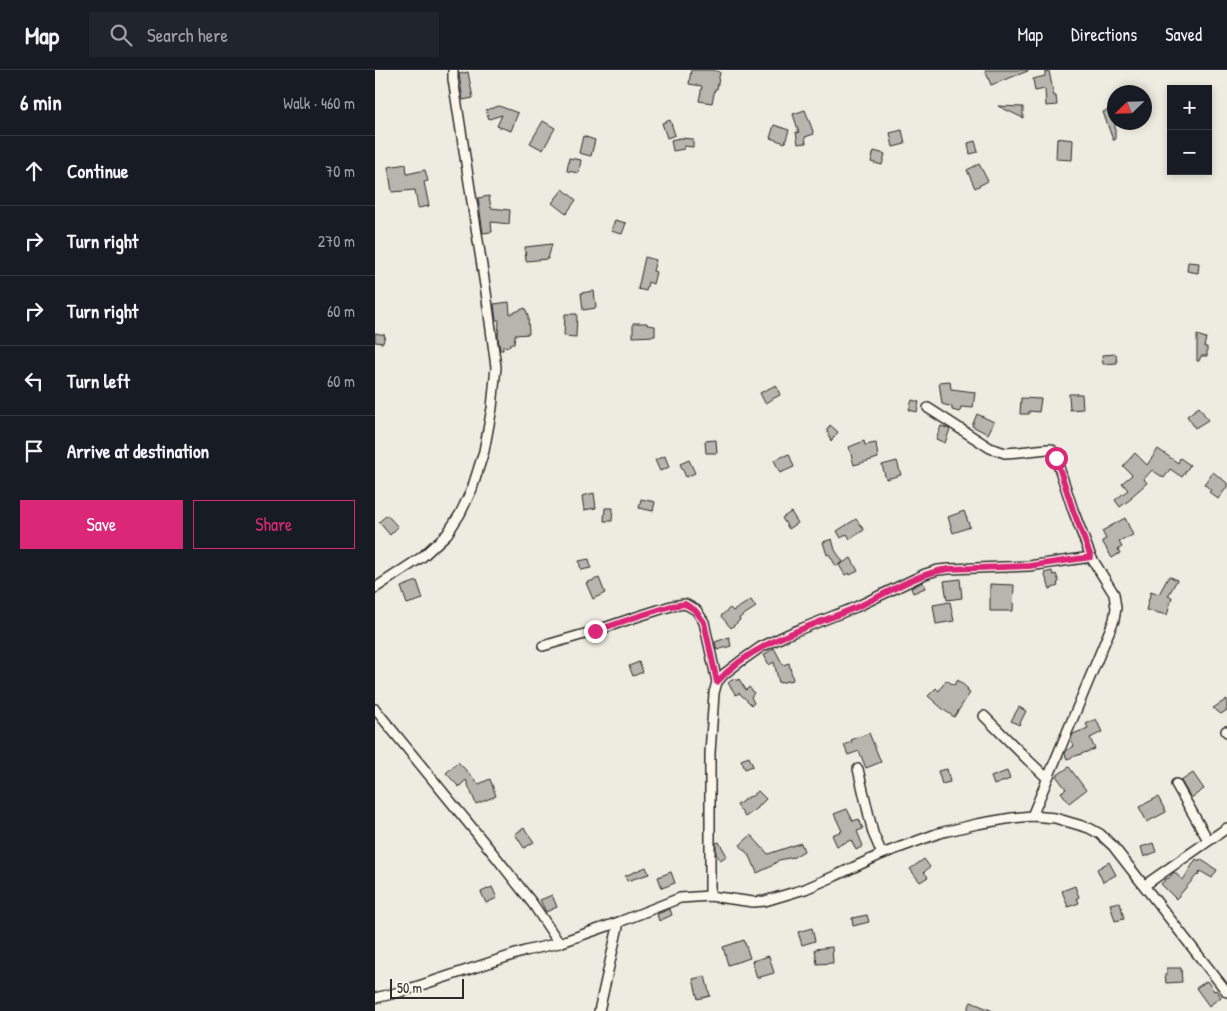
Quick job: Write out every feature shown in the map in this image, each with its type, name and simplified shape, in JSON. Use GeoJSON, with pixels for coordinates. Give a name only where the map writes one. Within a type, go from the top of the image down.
{"type":"FeatureCollection","features":[{"type":"Feature","properties":{"kind":"street"},"geometry":{"type":"LineString","coordinates":[[375,588],[422,557],[447,534],[460,514],[472,489],[484,451],[492,408],[495,367],[486,292],[453,70]]}},
{"type":"Feature","properties":{"kind":"street"},"geometry":{"type":"LineString","coordinates":[[927,408],[990,448],[1005,453],[1051,449],[1054,452],[1091,557],[1114,594],[1116,608],[1114,620],[1032,816]]}},
{"type":"Feature","properties":{"kind":"street"},"geometry":{"type":"LineString","coordinates":[[711,896],[710,753],[714,692],[717,682],[724,674],[761,647],[793,632],[864,604],[925,574],[938,570],[1029,566],[1091,557]]}},
{"type":"Feature","properties":{"kind":"street"},"geometry":{"type":"LineString","coordinates":[[543,646],[645,614],[685,604],[695,610],[704,622],[717,682]]}},
{"type":"Feature","properties":{"kind":"street"},"geometry":{"type":"LineString","coordinates":[[375,709],[533,904],[559,943]]}},
{"type":"Feature","properties":{"kind":"street"},"geometry":{"type":"LineString","coordinates":[[985,716],[1047,778]]}},
{"type":"Feature","properties":{"kind":"street"},"geometry":{"type":"LineString","coordinates":[[858,770],[873,833],[882,854]]}},
{"type":"Feature","properties":{"kind":"street"},"geometry":{"type":"LineString","coordinates":[[1176,784],[1208,840]]}},
{"type":"Feature","properties":{"kind":"street"},"geometry":{"type":"LineString","coordinates":[[375,998],[525,951],[559,943],[680,898],[711,896],[753,902],[765,901],[805,888],[882,854],[939,833],[1012,818],[1032,816],[1055,818],[1089,828],[1100,834],[1113,846],[1145,885],[1227,992]]}},
{"type":"Feature","properties":{"kind":"street"},"geometry":{"type":"LineString","coordinates":[[1145,885],[1227,828]]}},
{"type":"Feature","properties":{"kind":"street"},"geometry":{"type":"LineString","coordinates":[[599,1011],[619,922]]}},
{"type":"Feature","properties":{"kind":"building"},"geometry":{"type":"Polygon","coordinates":[[[691,70],[720,72],[712,103],[699,101],[702,86],[689,84],[691,70]]]}},
{"type":"Feature","properties":{"kind":"building"},"geometry":{"type":"Polygon","coordinates":[[[985,70],[1028,70],[1028,71],[991,85],[985,70]]]}},
{"type":"Feature","properties":{"kind":"building"},"geometry":{"type":"Polygon","coordinates":[[[1049,71],[1057,105],[1046,106],[1045,89],[1035,91],[1033,79],[1045,76],[1045,72],[1049,71]]]}},
{"type":"Feature","properties":{"kind":"building"},"geometry":{"type":"Polygon","coordinates":[[[468,72],[473,98],[463,100],[459,74],[468,72]]]}},
{"type":"Feature","properties":{"kind":"building"},"geometry":{"type":"Polygon","coordinates":[[[499,106],[518,113],[511,131],[497,126],[502,115],[489,119],[486,110],[499,106]]]}},
{"type":"Feature","properties":{"kind":"building"},"geometry":{"type":"Polygon","coordinates":[[[998,106],[1023,107],[1023,118],[998,106]]]}},
{"type":"Feature","properties":{"kind":"building"},"geometry":{"type":"Polygon","coordinates":[[[805,110],[814,134],[805,137],[806,143],[798,144],[796,132],[799,133],[793,114],[805,110]]]}},
{"type":"Feature","properties":{"kind":"building"},"geometry":{"type":"Polygon","coordinates":[[[1107,111],[1107,123],[1103,112],[1107,111]]]}},
{"type":"Feature","properties":{"kind":"building"},"geometry":{"type":"Polygon","coordinates":[[[670,120],[675,135],[667,138],[662,123],[670,120]]]}},
{"type":"Feature","properties":{"kind":"building"},"geometry":{"type":"Polygon","coordinates":[[[543,121],[555,128],[543,150],[530,143],[543,121]]]}},
{"type":"Feature","properties":{"kind":"building"},"geometry":{"type":"Polygon","coordinates":[[[774,125],[789,130],[785,143],[770,138],[774,125]]]}},
{"type":"Feature","properties":{"kind":"building"},"geometry":{"type":"Polygon","coordinates":[[[902,130],[905,144],[893,147],[890,133],[902,130]]]}},
{"type":"Feature","properties":{"kind":"building"},"geometry":{"type":"Polygon","coordinates":[[[1109,130],[1115,130],[1115,140],[1113,140],[1109,130]]]}},
{"type":"Feature","properties":{"kind":"building"},"geometry":{"type":"Polygon","coordinates":[[[583,136],[595,140],[591,156],[579,153],[583,136]]]}},
{"type":"Feature","properties":{"kind":"building"},"geometry":{"type":"Polygon","coordinates":[[[680,138],[693,139],[693,147],[684,146],[684,149],[673,151],[671,140],[680,138]]]}},
{"type":"Feature","properties":{"kind":"building"},"geometry":{"type":"Polygon","coordinates":[[[1057,138],[1073,140],[1072,160],[1056,159],[1057,138]]]}},
{"type":"Feature","properties":{"kind":"building"},"geometry":{"type":"Polygon","coordinates":[[[975,141],[978,152],[970,154],[968,143],[975,141]]]}},
{"type":"Feature","properties":{"kind":"building"},"geometry":{"type":"Polygon","coordinates":[[[874,151],[885,154],[882,165],[871,162],[874,151]]]}},
{"type":"Feature","properties":{"kind":"building"},"geometry":{"type":"Polygon","coordinates":[[[569,158],[581,160],[579,173],[567,171],[569,158]]]}},
{"type":"Feature","properties":{"kind":"building"},"geometry":{"type":"Polygon","coordinates":[[[406,164],[407,174],[425,170],[428,181],[424,182],[429,206],[418,208],[415,190],[392,192],[388,167],[406,164]]]}},
{"type":"Feature","properties":{"kind":"building"},"geometry":{"type":"Polygon","coordinates":[[[979,164],[988,181],[975,188],[967,170],[979,164]]]}},
{"type":"Feature","properties":{"kind":"building"},"geometry":{"type":"Polygon","coordinates":[[[563,189],[576,200],[566,214],[552,203],[563,189]]]}},
{"type":"Feature","properties":{"kind":"building"},"geometry":{"type":"Polygon","coordinates":[[[489,196],[491,208],[510,210],[509,224],[491,222],[492,232],[483,233],[478,198],[489,196]]]}},
{"type":"Feature","properties":{"kind":"building"},"geometry":{"type":"Polygon","coordinates":[[[615,220],[626,223],[622,234],[611,231],[615,220]]]}},
{"type":"Feature","properties":{"kind":"building"},"geometry":{"type":"Polygon","coordinates":[[[552,244],[548,259],[526,261],[525,247],[552,244]]]}},
{"type":"Feature","properties":{"kind":"building"},"geometry":{"type":"Polygon","coordinates":[[[645,257],[656,260],[653,271],[656,272],[653,284],[648,282],[646,291],[638,289],[645,257]]]}},
{"type":"Feature","properties":{"kind":"building"},"geometry":{"type":"Polygon","coordinates":[[[1188,262],[1199,263],[1198,273],[1187,271],[1188,262]]]}},
{"type":"Feature","properties":{"kind":"building"},"geometry":{"type":"Polygon","coordinates":[[[594,291],[596,308],[583,310],[581,293],[594,291]]]}},
{"type":"Feature","properties":{"kind":"building"},"geometry":{"type":"Polygon","coordinates":[[[509,302],[510,314],[525,308],[528,316],[529,334],[515,335],[514,344],[510,344],[509,347],[503,346],[503,350],[500,350],[498,338],[499,320],[496,320],[494,304],[509,302]]]}},
{"type":"Feature","properties":{"kind":"building"},"geometry":{"type":"Polygon","coordinates":[[[565,314],[577,314],[576,337],[564,336],[565,314]]]}},
{"type":"Feature","properties":{"kind":"building"},"geometry":{"type":"Polygon","coordinates":[[[633,323],[647,323],[647,325],[655,326],[655,336],[633,337],[633,323]]]}},
{"type":"Feature","properties":{"kind":"building"},"geometry":{"type":"Polygon","coordinates":[[[375,333],[385,335],[383,343],[375,342],[375,333]]]}},
{"type":"Feature","properties":{"kind":"building"},"geometry":{"type":"Polygon","coordinates":[[[1197,335],[1206,338],[1204,347],[1207,347],[1207,356],[1201,356],[1199,361],[1197,361],[1197,335]]]}},
{"type":"Feature","properties":{"kind":"building"},"geometry":{"type":"Polygon","coordinates":[[[1116,354],[1117,363],[1103,364],[1102,355],[1116,354]]]}},
{"type":"Feature","properties":{"kind":"building"},"geometry":{"type":"Polygon","coordinates":[[[950,381],[951,389],[975,392],[973,408],[961,407],[960,412],[942,404],[939,382],[950,381]]]}},
{"type":"Feature","properties":{"kind":"building"},"geometry":{"type":"Polygon","coordinates":[[[776,385],[780,395],[765,403],[760,393],[776,385]]]}},
{"type":"Feature","properties":{"kind":"building"},"geometry":{"type":"Polygon","coordinates":[[[1069,394],[1082,394],[1083,409],[1070,410],[1069,394]]]}},
{"type":"Feature","properties":{"kind":"building"},"geometry":{"type":"Polygon","coordinates":[[[1021,398],[1041,399],[1039,412],[1029,411],[1029,414],[1020,414],[1021,398]]]}},
{"type":"Feature","properties":{"kind":"building"},"geometry":{"type":"Polygon","coordinates":[[[912,400],[919,402],[917,412],[909,410],[912,400]]]}},
{"type":"Feature","properties":{"kind":"building"},"geometry":{"type":"Polygon","coordinates":[[[1199,407],[1208,420],[1195,428],[1187,416],[1199,407]]]}},
{"type":"Feature","properties":{"kind":"building"},"geometry":{"type":"Polygon","coordinates":[[[977,414],[994,422],[988,434],[972,426],[977,414]]]}},
{"type":"Feature","properties":{"kind":"building"},"geometry":{"type":"Polygon","coordinates":[[[830,425],[838,432],[831,441],[827,430],[830,425]]]}},
{"type":"Feature","properties":{"kind":"building"},"geometry":{"type":"Polygon","coordinates":[[[941,426],[950,429],[945,443],[936,439],[941,426]]]}},
{"type":"Feature","properties":{"kind":"building"},"geometry":{"type":"Polygon","coordinates":[[[716,440],[717,453],[706,453],[705,441],[716,440]]]}},
{"type":"Feature","properties":{"kind":"building"},"geometry":{"type":"Polygon","coordinates":[[[864,441],[865,445],[876,443],[878,458],[854,465],[849,447],[864,441]]]}},
{"type":"Feature","properties":{"kind":"building"},"geometry":{"type":"Polygon","coordinates":[[[1158,449],[1178,463],[1180,458],[1190,465],[1182,477],[1170,469],[1164,478],[1152,470],[1144,479],[1147,483],[1120,507],[1115,500],[1128,490],[1122,483],[1132,475],[1123,466],[1135,453],[1147,465],[1158,449]]]}},
{"type":"Feature","properties":{"kind":"building"},"geometry":{"type":"Polygon","coordinates":[[[789,454],[794,467],[780,473],[774,460],[789,454]]]}},
{"type":"Feature","properties":{"kind":"building"},"geometry":{"type":"Polygon","coordinates":[[[665,456],[669,467],[660,471],[655,460],[665,456]]]}},
{"type":"Feature","properties":{"kind":"building"},"geometry":{"type":"Polygon","coordinates":[[[689,460],[695,473],[686,477],[680,464],[689,460]]]}},
{"type":"Feature","properties":{"kind":"building"},"geometry":{"type":"Polygon","coordinates":[[[897,461],[901,475],[886,479],[882,465],[897,461]]]}},
{"type":"Feature","properties":{"kind":"building"},"geometry":{"type":"Polygon","coordinates":[[[1213,472],[1227,483],[1227,487],[1218,499],[1209,492],[1211,490],[1204,484],[1213,472]]]}},
{"type":"Feature","properties":{"kind":"building"},"geometry":{"type":"Polygon","coordinates":[[[594,493],[596,508],[584,510],[582,496],[594,493]]]}},
{"type":"Feature","properties":{"kind":"building"},"geometry":{"type":"Polygon","coordinates":[[[641,499],[655,502],[653,511],[639,508],[641,499]]]}},
{"type":"Feature","properties":{"kind":"building"},"geometry":{"type":"Polygon","coordinates":[[[605,508],[613,508],[612,521],[604,521],[605,508]]]}},
{"type":"Feature","properties":{"kind":"building"},"geometry":{"type":"Polygon","coordinates":[[[964,511],[970,527],[953,533],[948,517],[964,511]]]}},
{"type":"Feature","properties":{"kind":"building"},"geometry":{"type":"Polygon","coordinates":[[[791,512],[798,523],[789,529],[782,518],[791,512]]]}},
{"type":"Feature","properties":{"kind":"building"},"geometry":{"type":"Polygon","coordinates":[[[387,515],[398,527],[390,535],[379,522],[387,515]]]}},
{"type":"Feature","properties":{"kind":"building"},"geometry":{"type":"Polygon","coordinates":[[[1125,518],[1133,535],[1119,542],[1122,547],[1118,549],[1120,553],[1112,558],[1102,541],[1106,539],[1102,531],[1125,518]]]}},
{"type":"Feature","properties":{"kind":"building"},"geometry":{"type":"Polygon","coordinates":[[[856,519],[864,530],[850,539],[847,534],[841,538],[837,531],[856,519]]]}},
{"type":"Feature","properties":{"kind":"building"},"geometry":{"type":"Polygon","coordinates":[[[832,539],[835,550],[843,562],[836,566],[829,554],[827,555],[823,542],[832,539]]]}},
{"type":"Feature","properties":{"kind":"building"},"geometry":{"type":"Polygon","coordinates":[[[851,558],[858,571],[845,575],[839,565],[851,558]]]}},
{"type":"Feature","properties":{"kind":"building"},"geometry":{"type":"Polygon","coordinates":[[[589,559],[591,568],[581,570],[579,561],[589,559]]]}},
{"type":"Feature","properties":{"kind":"building"},"geometry":{"type":"Polygon","coordinates":[[[1052,571],[1053,575],[1056,574],[1059,582],[1057,583],[1058,586],[1050,589],[1044,573],[1052,571]]]}},
{"type":"Feature","properties":{"kind":"building"},"geometry":{"type":"Polygon","coordinates":[[[1169,576],[1177,580],[1168,596],[1172,597],[1167,615],[1146,610],[1151,591],[1159,594],[1169,576]]]}},
{"type":"Feature","properties":{"kind":"building"},"geometry":{"type":"Polygon","coordinates":[[[599,578],[605,593],[593,599],[586,583],[599,578]]]}},
{"type":"Feature","properties":{"kind":"building"},"geometry":{"type":"Polygon","coordinates":[[[960,579],[962,598],[947,600],[944,581],[960,579]]]}},
{"type":"Feature","properties":{"kind":"building"},"geometry":{"type":"Polygon","coordinates":[[[417,581],[423,599],[407,604],[401,587],[417,581]]]}},
{"type":"Feature","properties":{"kind":"building"},"geometry":{"type":"Polygon","coordinates":[[[923,582],[925,588],[913,593],[911,588],[923,582]]]}},
{"type":"Feature","properties":{"kind":"building"},"geometry":{"type":"Polygon","coordinates":[[[990,584],[1014,585],[1013,611],[990,611],[990,584]]]}},
{"type":"Feature","properties":{"kind":"building"},"geometry":{"type":"Polygon","coordinates":[[[751,600],[756,607],[739,618],[740,620],[731,628],[721,616],[730,608],[733,611],[751,600]]]}},
{"type":"Feature","properties":{"kind":"building"},"geometry":{"type":"Polygon","coordinates":[[[950,602],[954,621],[936,624],[933,605],[950,602]]]}},
{"type":"Feature","properties":{"kind":"building"},"geometry":{"type":"Polygon","coordinates":[[[729,637],[731,646],[717,650],[715,642],[729,637]]]}},
{"type":"Feature","properties":{"kind":"building"},"geometry":{"type":"Polygon","coordinates":[[[774,648],[783,665],[789,663],[793,680],[779,683],[774,662],[769,665],[764,655],[774,648]]]}},
{"type":"Feature","properties":{"kind":"building"},"geometry":{"type":"Polygon","coordinates":[[[639,662],[643,672],[633,676],[629,666],[639,662]]]}},
{"type":"Feature","properties":{"kind":"building"},"geometry":{"type":"Polygon","coordinates":[[[735,678],[737,681],[739,679],[746,690],[749,687],[754,693],[751,697],[754,703],[752,705],[739,693],[736,695],[728,683],[735,678]]]}},
{"type":"Feature","properties":{"kind":"building"},"geometry":{"type":"Polygon","coordinates":[[[946,680],[954,685],[958,680],[970,693],[954,717],[928,696],[936,688],[939,691],[946,680]]]}},
{"type":"Feature","properties":{"kind":"building"},"geometry":{"type":"Polygon","coordinates":[[[1227,699],[1227,710],[1221,714],[1213,708],[1227,699]]]}},
{"type":"Feature","properties":{"kind":"building"},"geometry":{"type":"Polygon","coordinates":[[[1019,707],[1026,711],[1019,725],[1011,721],[1019,707]]]}},
{"type":"Feature","properties":{"kind":"building"},"geometry":{"type":"Polygon","coordinates":[[[1096,719],[1102,732],[1090,738],[1095,749],[1067,759],[1066,751],[1074,746],[1071,739],[1073,734],[1088,728],[1086,724],[1096,719]]]}},
{"type":"Feature","properties":{"kind":"building"},"geometry":{"type":"Polygon","coordinates":[[[869,733],[881,762],[866,768],[859,751],[848,755],[844,745],[869,733]]]}},
{"type":"Feature","properties":{"kind":"building"},"geometry":{"type":"Polygon","coordinates":[[[749,757],[753,766],[745,769],[741,760],[749,757]]]}},
{"type":"Feature","properties":{"kind":"building"},"geometry":{"type":"Polygon","coordinates":[[[458,762],[479,784],[490,779],[496,796],[476,804],[466,780],[459,787],[446,773],[458,762]]]}},
{"type":"Feature","properties":{"kind":"building"},"geometry":{"type":"Polygon","coordinates":[[[1069,767],[1086,790],[1069,803],[1061,792],[1066,789],[1056,776],[1069,767]]]}},
{"type":"Feature","properties":{"kind":"building"},"geometry":{"type":"Polygon","coordinates":[[[947,769],[950,782],[942,784],[938,771],[947,769]]]}},
{"type":"Feature","properties":{"kind":"building"},"geometry":{"type":"Polygon","coordinates":[[[1007,771],[1010,779],[994,785],[991,777],[1007,771]]]}},
{"type":"Feature","properties":{"kind":"building"},"geometry":{"type":"Polygon","coordinates":[[[1193,773],[1204,789],[1191,798],[1181,781],[1193,773]]]}},
{"type":"Feature","properties":{"kind":"building"},"geometry":{"type":"Polygon","coordinates":[[[758,791],[766,799],[758,808],[745,817],[737,805],[758,791]]]}},
{"type":"Feature","properties":{"kind":"building"},"geometry":{"type":"Polygon","coordinates":[[[1158,797],[1166,812],[1147,822],[1139,807],[1158,797]]]}},
{"type":"Feature","properties":{"kind":"building"},"geometry":{"type":"Polygon","coordinates":[[[847,809],[853,821],[859,819],[863,829],[857,831],[863,846],[856,850],[851,840],[837,846],[832,835],[842,831],[834,814],[847,809]]]}},
{"type":"Feature","properties":{"kind":"building"},"geometry":{"type":"Polygon","coordinates":[[[524,828],[534,842],[524,848],[515,834],[524,828]]]}},
{"type":"Feature","properties":{"kind":"building"},"geometry":{"type":"Polygon","coordinates":[[[751,835],[768,854],[801,843],[804,851],[794,857],[779,860],[757,873],[751,858],[740,845],[751,835]]]}},
{"type":"Feature","properties":{"kind":"building"},"geometry":{"type":"Polygon","coordinates":[[[719,842],[727,856],[720,860],[716,854],[716,843],[719,842]]]}},
{"type":"Feature","properties":{"kind":"building"},"geometry":{"type":"Polygon","coordinates":[[[1153,843],[1156,852],[1144,857],[1141,847],[1153,843]]]}},
{"type":"Feature","properties":{"kind":"building"},"geometry":{"type":"Polygon","coordinates":[[[924,859],[930,867],[924,872],[928,877],[920,882],[910,869],[924,859]]]}},
{"type":"Feature","properties":{"kind":"building"},"geometry":{"type":"Polygon","coordinates":[[[1196,859],[1199,861],[1200,859],[1217,870],[1212,878],[1200,871],[1198,876],[1176,899],[1161,884],[1174,872],[1183,880],[1196,859]]]}},
{"type":"Feature","properties":{"kind":"building"},"geometry":{"type":"Polygon","coordinates":[[[1109,862],[1116,875],[1103,882],[1097,869],[1109,862]]]}},
{"type":"Feature","properties":{"kind":"building"},"geometry":{"type":"Polygon","coordinates":[[[646,867],[649,874],[627,881],[625,876],[646,867]]]}},
{"type":"Feature","properties":{"kind":"building"},"geometry":{"type":"Polygon","coordinates":[[[671,872],[675,883],[662,888],[658,877],[671,872]]]}},
{"type":"Feature","properties":{"kind":"building"},"geometry":{"type":"Polygon","coordinates":[[[1075,886],[1079,903],[1068,907],[1062,891],[1075,886]]]}},
{"type":"Feature","properties":{"kind":"building"},"geometry":{"type":"Polygon","coordinates":[[[492,887],[497,898],[486,903],[481,892],[492,887]]]}},
{"type":"Feature","properties":{"kind":"building"},"geometry":{"type":"Polygon","coordinates":[[[552,895],[557,907],[546,912],[540,900],[552,895]]]}},
{"type":"Feature","properties":{"kind":"building"},"geometry":{"type":"Polygon","coordinates":[[[1120,902],[1124,919],[1115,921],[1110,904],[1120,902]]]}},
{"type":"Feature","properties":{"kind":"building"},"geometry":{"type":"Polygon","coordinates":[[[670,909],[672,915],[659,921],[657,914],[670,909]]]}},
{"type":"Feature","properties":{"kind":"building"},"geometry":{"type":"Polygon","coordinates":[[[867,915],[869,922],[853,926],[852,918],[867,915]]]}},
{"type":"Feature","properties":{"kind":"building"},"geometry":{"type":"Polygon","coordinates":[[[812,928],[815,941],[802,945],[798,932],[812,928]]]}},
{"type":"Feature","properties":{"kind":"building"},"geometry":{"type":"Polygon","coordinates":[[[744,940],[750,958],[728,965],[723,947],[744,940]]]}},
{"type":"Feature","properties":{"kind":"building"},"geometry":{"type":"Polygon","coordinates":[[[832,947],[833,963],[817,964],[815,949],[832,947]]]}},
{"type":"Feature","properties":{"kind":"building"},"geometry":{"type":"Polygon","coordinates":[[[769,956],[774,973],[757,978],[752,961],[769,956]]]}},
{"type":"Feature","properties":{"kind":"building"},"geometry":{"type":"Polygon","coordinates":[[[1167,968],[1181,968],[1182,982],[1166,983],[1165,974],[1167,974],[1167,968]]]}},
{"type":"Feature","properties":{"kind":"building"},"geometry":{"type":"Polygon","coordinates":[[[705,976],[710,996],[698,999],[693,979],[705,976]]]}},
{"type":"Feature","properties":{"kind":"building"},"geometry":{"type":"Polygon","coordinates":[[[1207,981],[1221,997],[1209,1006],[1196,988],[1207,981]]]}},
{"type":"Feature","properties":{"kind":"building"},"geometry":{"type":"Polygon","coordinates":[[[971,1002],[993,1011],[967,1011],[971,1002]]]}},
{"type":"Feature","properties":{"kind":"route"},"geometry":{"type":"LineString","coordinates":[[595,631],[671,606],[685,604],[695,610],[704,622],[717,682],[724,674],[761,647],[856,607],[925,574],[938,570],[1029,566],[1091,557],[1056,458]]}}]}
